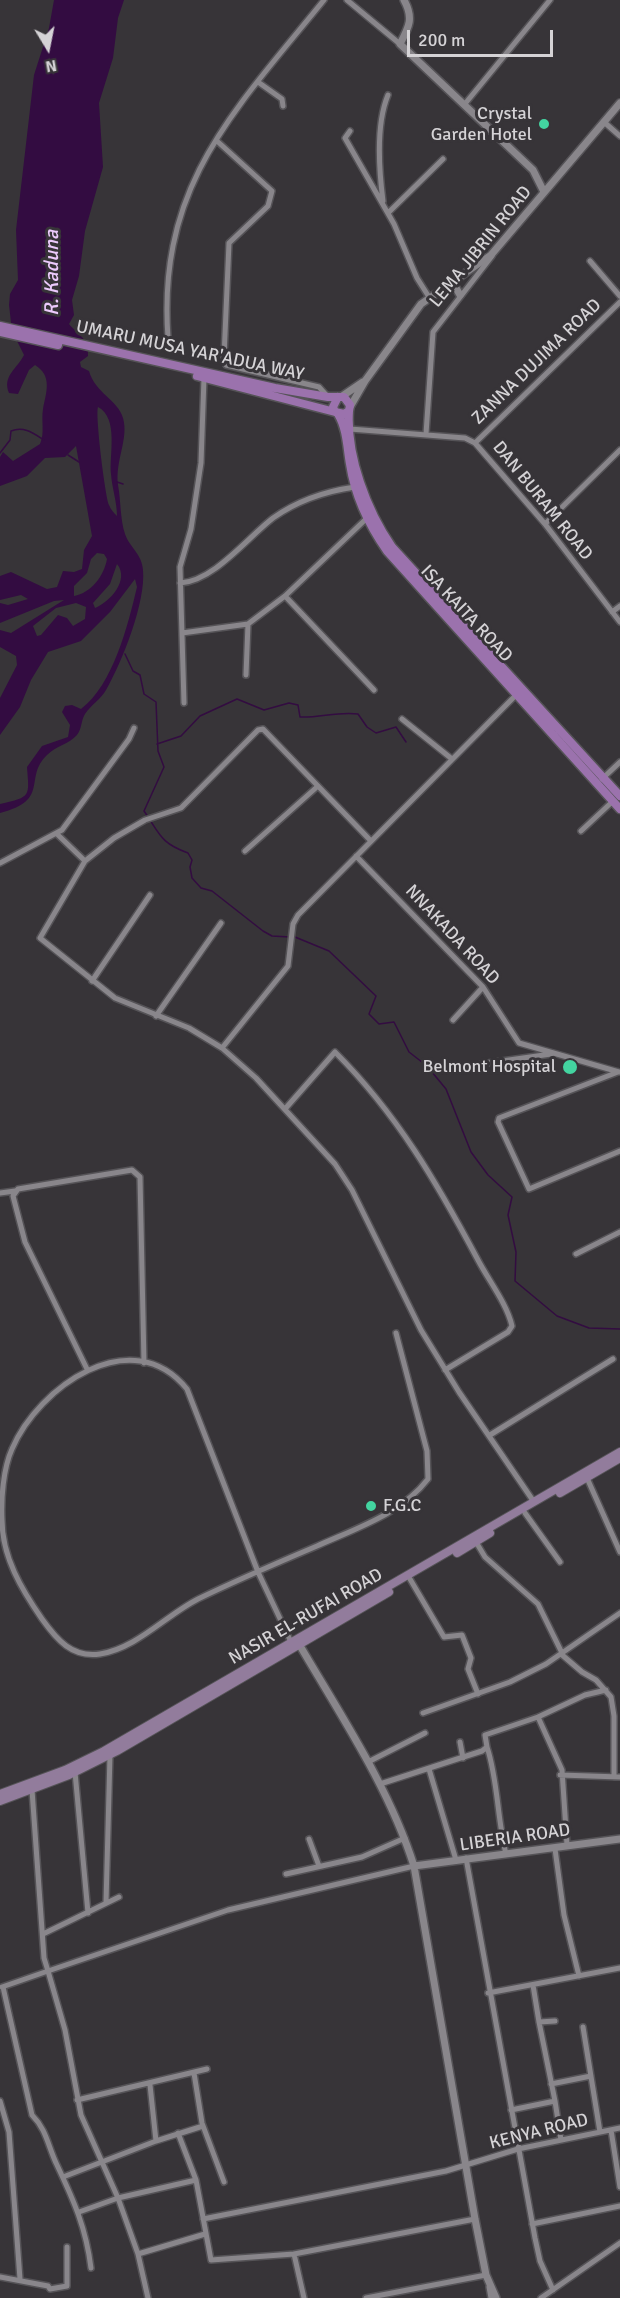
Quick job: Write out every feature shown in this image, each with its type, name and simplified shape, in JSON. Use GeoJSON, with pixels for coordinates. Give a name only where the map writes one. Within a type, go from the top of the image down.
{"type":"FeatureCollection","features":[{"type":"Feature","properties":{"kind":"main road","name":"UMARU MUSA YAR'ADUA WAY"},"geometry":{"type":"LineString","coordinates":[[0,326],[155,363],[337,413]]}},
{"type":"Feature","properties":{"kind":"main road","name":"UMARU MUSA YAR'ADUA WAY"},"geometry":{"type":"LineString","coordinates":[[0,332],[328,397],[339,397]]}},
{"type":"Feature","properties":{"kind":"main road"},"geometry":{"type":"LineString","coordinates":[[339,397],[348,400],[349,409],[337,413],[333,404],[339,397]]}},
{"type":"Feature","properties":{"kind":"main road","name":"ISA KAITA ROAD"},"geometry":{"type":"LineString","coordinates":[[349,409],[350,429],[361,486],[373,516],[392,547],[412,574],[517,694],[616,798],[620,809]]}},
{"type":"Feature","properties":{"kind":"main road","name":"ISA KAITA ROAD"},"geometry":{"type":"LineString","coordinates":[[337,413],[345,430],[355,487],[366,519],[387,551],[412,574],[600,781]]}},
{"type":"Feature","properties":{"kind":"main road","name":"NASIR EL-RUFAI ROAD"},"geometry":{"type":"LineString","coordinates":[[373,1598],[410,1579],[620,1452]]}},
{"type":"Feature","properties":{"kind":"main road","name":"NASIR EL-RUFAI ROAD"},"geometry":{"type":"LineString","coordinates":[[0,1800],[32,1790],[110,1755],[295,1643],[620,1458]]}},
{"type":"Feature","properties":{"kind":"main road","name":"NASIR EL-RUFAI ROAD"},"geometry":{"type":"LineString","coordinates":[[0,1794],[85,1761],[178,1712]]}},
{"type":"Feature","properties":{"kind":"street"},"geometry":{"type":"LineString","coordinates":[[168,338],[167,272],[175,226],[190,184],[235,111],[324,0]]}},
{"type":"Feature","properties":{"kind":"street"},"geometry":{"type":"LineString","coordinates":[[347,0],[400,44],[533,170],[544,192]]}},
{"type":"Feature","properties":{"kind":"street"},"geometry":{"type":"LineString","coordinates":[[400,44],[410,26],[411,13],[404,0]]}},
{"type":"Feature","properties":{"kind":"street"},"geometry":{"type":"LineString","coordinates":[[464,105],[550,0]]}},
{"type":"Feature","properties":{"kind":"street"},"geometry":{"type":"LineString","coordinates":[[258,82],[282,99],[284,106]]}},
{"type":"Feature","properties":{"kind":"street"},"geometry":{"type":"LineString","coordinates":[[383,203],[380,179],[380,119],[388,95]]}},
{"type":"Feature","properties":{"kind":"street","name":"LEMA JIBRIN ROAD"},"geometry":{"type":"LineString","coordinates":[[426,434],[433,332],[460,295],[544,192],[620,103]]}},
{"type":"Feature","properties":{"kind":"street"},"geometry":{"type":"LineString","coordinates":[[604,122],[620,136]]}},
{"type":"Feature","properties":{"kind":"street"},"geometry":{"type":"LineString","coordinates":[[350,131],[345,138],[383,203],[417,278],[429,297]]}},
{"type":"Feature","properties":{"kind":"street"},"geometry":{"type":"LineString","coordinates":[[217,141],[272,191],[268,206],[229,243],[226,365],[319,387],[328,397]]}},
{"type":"Feature","properties":{"kind":"street"},"geometry":{"type":"LineString","coordinates":[[388,213],[443,159]]}},
{"type":"Feature","properties":{"kind":"street"},"geometry":{"type":"LineString","coordinates":[[349,409],[365,381],[421,304],[446,285],[478,266],[509,236]]}},
{"type":"Feature","properties":{"kind":"street"},"geometry":{"type":"LineString","coordinates":[[590,261],[620,296]]}},
{"type":"Feature","properties":{"kind":"street"},"geometry":{"type":"LineString","coordinates":[[446,285],[456,288],[460,295]]}},
{"type":"Feature","properties":{"kind":"street","name":"ZANNA DUJIMA ROAD"},"geometry":{"type":"LineString","coordinates":[[475,443],[620,302]]}},
{"type":"Feature","properties":{"kind":"street"},"geometry":{"type":"LineString","coordinates":[[184,703],[181,557],[191,529],[201,463],[204,378]]}},
{"type":"Feature","properties":{"kind":"street"},"geometry":{"type":"LineString","coordinates":[[339,397],[365,381]]}},
{"type":"Feature","properties":{"kind":"street","name":"DAN BURAM ROAD"},"geometry":{"type":"LineString","coordinates":[[350,429],[465,438],[475,443],[545,524],[620,622]]}},
{"type":"Feature","properties":{"kind":"street"},"geometry":{"type":"LineString","coordinates":[[545,524],[620,450]]}},
{"type":"Feature","properties":{"kind":"street"},"geometry":{"type":"LineString","coordinates":[[180,583],[189,583],[207,574],[276,516],[334,490],[355,487]]}},
{"type":"Feature","properties":{"kind":"street"},"geometry":{"type":"LineString","coordinates":[[182,633],[248,624],[285,596],[366,519]]}},
{"type":"Feature","properties":{"kind":"street"},"geometry":{"type":"LineString","coordinates":[[285,596],[374,690]]}},
{"type":"Feature","properties":{"kind":"street"},"geometry":{"type":"LineString","coordinates":[[612,612],[620,606]]}},
{"type":"Feature","properties":{"kind":"street"},"geometry":{"type":"LineString","coordinates":[[246,675],[248,624]]}},
{"type":"Feature","properties":{"kind":"street"},"geometry":{"type":"LineString","coordinates":[[222,1048],[288,966],[298,915],[517,694]]}},
{"type":"Feature","properties":{"kind":"street"},"geometry":{"type":"LineString","coordinates":[[402,718],[452,759]]}},
{"type":"Feature","properties":{"kind":"street"},"geometry":{"type":"LineString","coordinates":[[0,863],[57,834],[129,739],[134,728]]}},
{"type":"Feature","properties":{"kind":"street"},"geometry":{"type":"LineString","coordinates":[[371,841],[263,729],[258,730],[185,805],[145,820],[114,838],[85,861],[40,938],[115,998],[189,1028],[222,1048],[285,1109],[335,1164],[352,1190],[421,1330],[445,1370],[534,1502]]}},
{"type":"Feature","properties":{"kind":"street"},"geometry":{"type":"LineString","coordinates":[[600,781],[620,762]]}},
{"type":"Feature","properties":{"kind":"street"},"geometry":{"type":"LineString","coordinates":[[245,851],[318,786]]}},
{"type":"Feature","properties":{"kind":"street"},"geometry":{"type":"LineString","coordinates":[[581,831],[616,798]]}},
{"type":"Feature","properties":{"kind":"street"},"geometry":{"type":"LineString","coordinates":[[57,834],[85,861]]}},
{"type":"Feature","properties":{"kind":"street","name":"NNAKADA ROAD"},"geometry":{"type":"LineString","coordinates":[[356,856],[483,987],[519,1043],[619,1072]]}},
{"type":"Feature","properties":{"kind":"street"},"geometry":{"type":"LineString","coordinates":[[92,981],[150,895]]}},
{"type":"Feature","properties":{"kind":"street"},"geometry":{"type":"LineString","coordinates":[[156,1016],[221,923]]}},
{"type":"Feature","properties":{"kind":"street"},"geometry":{"type":"LineString","coordinates":[[453,1020],[483,987]]}},
{"type":"Feature","properties":{"kind":"street"},"geometry":{"type":"LineString","coordinates":[[285,1109],[335,1052],[372,1090],[407,1136],[437,1184],[512,1326],[508,1332],[445,1370]]}},
{"type":"Feature","properties":{"kind":"street"},"geometry":{"type":"LineString","coordinates":[[481,1064],[554,1054]]}},
{"type":"Feature","properties":{"kind":"street"},"geometry":{"type":"LineString","coordinates":[[619,1072],[499,1118],[498,1122],[529,1189],[620,1150]]}},
{"type":"Feature","properties":{"kind":"street"},"geometry":{"type":"LineString","coordinates":[[0,1193],[79,1177],[132,1170],[138,1173],[140,1177],[144,1363]]}},
{"type":"Feature","properties":{"kind":"street"},"geometry":{"type":"LineString","coordinates":[[15,1191],[13,1202],[25,1242],[87,1369]]}},
{"type":"Feature","properties":{"kind":"street"},"geometry":{"type":"LineString","coordinates":[[576,1254],[620,1232]]}},
{"type":"Feature","properties":{"kind":"street"},"geometry":{"type":"LineString","coordinates":[[396,1333],[427,1451],[428,1479],[417,1494],[379,1518],[258,1572],[195,1601],[118,1650],[97,1655],[67,1649],[53,1634],[28,1599],[9,1561],[2,1521],[4,1485],[11,1450],[42,1402],[87,1369],[118,1359],[144,1363],[177,1376],[187,1389],[258,1572],[295,1643],[368,1762],[405,1838],[414,1866],[474,2219],[491,2298]]}},
{"type":"Feature","properties":{"kind":"street"},"geometry":{"type":"LineString","coordinates":[[490,1435],[613,1359]]}},
{"type":"Feature","properties":{"kind":"street"},"geometry":{"type":"LineString","coordinates":[[587,1478],[620,1552]]}},
{"type":"Feature","properties":{"kind":"street"},"geometry":{"type":"LineString","coordinates":[[525,1513],[560,1562]]}},
{"type":"Feature","properties":{"kind":"street"},"geometry":{"type":"LineString","coordinates":[[472,1542],[485,1557],[538,1604],[562,1653],[606,1690],[611,1697],[617,1777],[560,1775]]}},
{"type":"Feature","properties":{"kind":"street"},"geometry":{"type":"LineString","coordinates":[[0,1562],[9,1561]]}},
{"type":"Feature","properties":{"kind":"street"},"geometry":{"type":"LineString","coordinates":[[410,1579],[444,1637],[462,1635],[471,1658],[468,1669],[478,1694]]}},
{"type":"Feature","properties":{"kind":"street"},"geometry":{"type":"LineString","coordinates":[[423,1713],[510,1682],[562,1653],[620,1613]]}},
{"type":"Feature","properties":{"kind":"street"},"geometry":{"type":"LineString","coordinates":[[506,1854],[499,1827],[493,1766],[484,1735],[538,1717],[585,1695],[606,1690]]}},
{"type":"Feature","properties":{"kind":"street"},"geometry":{"type":"LineString","coordinates":[[538,1717],[560,1763],[567,1845]]}},
{"type":"Feature","properties":{"kind":"street"},"geometry":{"type":"LineString","coordinates":[[368,1762],[425,1733]]}},
{"type":"Feature","properties":{"kind":"street"},"geometry":{"type":"LineString","coordinates":[[460,1742],[463,1758]]}},
{"type":"Feature","properties":{"kind":"street"},"geometry":{"type":"LineString","coordinates":[[380,1784],[482,1752],[487,1747]]}},
{"type":"Feature","properties":{"kind":"street"},"geometry":{"type":"LineString","coordinates":[[106,1903],[110,1755]]}},
{"type":"Feature","properties":{"kind":"street"},"geometry":{"type":"LineString","coordinates":[[429,1769],[456,1860]]}},
{"type":"Feature","properties":{"kind":"street"},"geometry":{"type":"LineString","coordinates":[[75,1772],[88,1912]]}},
{"type":"Feature","properties":{"kind":"street"},"geometry":{"type":"LineString","coordinates":[[32,1790],[44,1958],[65,2030],[77,2100],[100,2161],[118,2198],[138,2254],[148,2298]]}},
{"type":"Feature","properties":{"kind":"street"},"geometry":{"type":"LineString","coordinates":[[286,1874],[362,1857],[405,1838]]}},
{"type":"Feature","properties":{"kind":"street"},"geometry":{"type":"LineString","coordinates":[[309,1839],[319,1866]]}},
{"type":"Feature","properties":{"kind":"street","name":"LIBERIA ROAD"},"geometry":{"type":"LineString","coordinates":[[414,1866],[620,1839]]}},
{"type":"Feature","properties":{"kind":"street"},"geometry":{"type":"LineString","coordinates":[[555,1849],[564,1915],[579,1976]]}},
{"type":"Feature","properties":{"kind":"street"},"geometry":{"type":"LineString","coordinates":[[466,1858],[488,1993],[532,2224],[540,2261],[553,2290]]}},
{"type":"Feature","properties":{"kind":"street"},"geometry":{"type":"LineString","coordinates":[[91,2268],[79,2212],[44,2127],[32,2115],[2,1987],[228,1910],[414,1866]]}},
{"type":"Feature","properties":{"kind":"street"},"geometry":{"type":"LineString","coordinates":[[43,1934],[119,1897]]}},
{"type":"Feature","properties":{"kind":"street"},"geometry":{"type":"LineString","coordinates":[[488,1993],[620,1970]]}},
{"type":"Feature","properties":{"kind":"street"},"geometry":{"type":"LineString","coordinates":[[533,1985],[561,2140]]}},
{"type":"Feature","properties":{"kind":"street"},"geometry":{"type":"LineString","coordinates":[[539,2022],[555,2021]]}},
{"type":"Feature","properties":{"kind":"street"},"geometry":{"type":"LineString","coordinates":[[583,2027],[600,2132]]}},
{"type":"Feature","properties":{"kind":"street"},"geometry":{"type":"LineString","coordinates":[[77,2100],[150,2085],[207,2069]]}},
{"type":"Feature","properties":{"kind":"street"},"geometry":{"type":"LineString","coordinates":[[194,2073],[203,2126],[224,2182]]}},
{"type":"Feature","properties":{"kind":"street"},"geometry":{"type":"LineString","coordinates":[[551,2084],[591,2076]]}},
{"type":"Feature","properties":{"kind":"street"},"geometry":{"type":"LineString","coordinates":[[150,2085],[156,2141]]}},
{"type":"Feature","properties":{"kind":"street"},"geometry":{"type":"LineString","coordinates":[[0,2101],[9,2132],[20,2279]]}},
{"type":"Feature","properties":{"kind":"street"},"geometry":{"type":"LineString","coordinates":[[511,2110],[555,2101]]}},
{"type":"Feature","properties":{"kind":"street"},"geometry":{"type":"LineString","coordinates":[[63,2177],[100,2161],[203,2126]]}},
{"type":"Feature","properties":{"kind":"street","name":"KENYA ROAD"},"geometry":{"type":"LineString","coordinates":[[203,2219],[465,2166],[518,2149],[620,2128]]}},
{"type":"Feature","properties":{"kind":"street"},"geometry":{"type":"LineString","coordinates":[[611,2130],[620,2187]]}},
{"type":"Feature","properties":{"kind":"street"},"geometry":{"type":"LineString","coordinates":[[178,2133],[196,2180],[211,2260],[294,2254],[474,2219]]}},
{"type":"Feature","properties":{"kind":"street"},"geometry":{"type":"LineString","coordinates":[[79,2212],[118,2198],[196,2180]]}},
{"type":"Feature","properties":{"kind":"street"},"geometry":{"type":"LineString","coordinates":[[532,2224],[620,2205]]}},
{"type":"Feature","properties":{"kind":"street"},"geometry":{"type":"LineString","coordinates":[[138,2254],[205,2235]]}},
{"type":"Feature","properties":{"kind":"street"},"geometry":{"type":"LineString","coordinates":[[542,2298],[620,2243]]}},
{"type":"Feature","properties":{"kind":"street"},"geometry":{"type":"LineString","coordinates":[[0,2277],[20,2279],[48,2286],[50,2289],[67,2286],[67,2247]]}},
{"type":"Feature","properties":{"kind":"street"},"geometry":{"type":"LineString","coordinates":[[294,2254],[304,2298]]}},
{"type":"Feature","properties":{"kind":"street"},"geometry":{"type":"LineString","coordinates":[[366,2298],[486,2275]]}},
{"type":"Feature","properties":{"kind":"street"},"geometry":{"type":"LineString","coordinates":[[489,2286],[496,2298]]}},
{"type":"Feature","properties":{"kind":"street"},"geometry":{"type":"LineString","coordinates":[[48,2298],[50,2289]]}},
{"type":"Feature","properties":{"kind":"water","name":"R. Kaduna"},"geometry":{"type":"Polygon","coordinates":[[[54,0],[124,0],[118,18],[113,58],[99,103],[103,167],[85,231],[79,276],[72,300],[74,315],[69,324],[87,345],[88,356],[80,362],[81,367],[89,371],[96,385],[116,406],[123,418],[124,434],[118,467],[121,516],[125,534],[142,564],[143,583],[132,632],[106,690],[85,714],[77,735],[47,755],[40,764],[34,788],[25,802],[16,808],[0,813],[0,804],[26,794],[28,790],[27,767],[42,746],[68,737],[70,725],[62,712],[65,706],[72,705],[81,709],[102,685],[118,653],[137,587],[135,579],[110,612],[81,641],[48,652],[31,680],[20,707],[0,735],[0,698],[17,665],[16,656],[0,647],[0,630],[11,633],[64,600],[54,601],[0,623],[0,603],[8,605],[28,599],[21,595],[0,600],[0,576],[11,572],[47,589],[57,587],[63,571],[74,572],[82,569],[84,550],[92,536],[76,446],[65,457],[45,458],[27,476],[0,486],[0,457],[3,452],[13,461],[40,444],[47,391],[44,374],[35,365],[29,370],[18,394],[9,393],[7,382],[24,355],[12,331],[9,305],[10,294],[18,280],[16,230],[34,75],[49,28],[54,0]],[[98,407],[107,498],[117,516],[111,474],[111,428],[105,412],[98,407]],[[97,553],[91,559],[87,573],[74,586],[74,596],[86,591],[96,583],[103,572],[107,559],[104,554],[97,553]],[[117,564],[110,584],[93,603],[95,608],[112,596],[120,583],[120,570],[117,564]],[[76,603],[56,608],[33,626],[37,636],[41,635],[58,615],[67,618],[73,626],[85,619],[86,607],[76,603]]]}},
{"type":"Feature","properties":{"kind":"waterway"},"geometry":{"type":"LineString","coordinates":[[0,453],[10,440],[11,431],[24,430],[44,440]]}},
{"type":"Feature","properties":{"kind":"waterway"},"geometry":{"type":"LineString","coordinates":[[68,455],[79,462]]}},
{"type":"Feature","properties":{"kind":"waterway"},"geometry":{"type":"LineString","coordinates":[[117,482],[123,484]]}},
{"type":"Feature","properties":{"kind":"waterway"},"geometry":{"type":"LineString","coordinates":[[125,654],[133,671],[140,675],[144,694],[156,702],[158,751],[164,767],[144,811],[166,841],[188,853],[192,860],[190,867],[192,878],[201,888],[212,891],[272,936],[290,937]]}},
{"type":"Feature","properties":{"kind":"waterway"},"geometry":{"type":"LineString","coordinates":[[157,744],[181,736],[200,716],[237,699],[264,710],[289,703],[298,705],[300,717],[358,714],[367,727],[376,733],[396,727],[406,742]]}},
{"type":"Feature","properties":{"kind":"waterway"},"geometry":{"type":"LineString","coordinates":[[295,937],[329,951],[376,996],[369,1014],[379,1024],[394,1022],[409,1052],[427,1066],[446,1089],[471,1152],[488,1175],[512,1197],[508,1215],[516,1252],[515,1281],[557,1316],[589,1328],[620,1329]]}},
{"type":"Feature","properties":{"kind":"place","name":"Crystal Garden Hotel"},"geometry":{"type":"Point","coordinates":[544,124]}},
{"type":"Feature","properties":{"kind":"place","name":"Belmont Hospital"},"geometry":{"type":"Point","coordinates":[570,1067]}},
{"type":"Feature","properties":{"kind":"place","name":"F.G.C"},"geometry":{"type":"Point","coordinates":[371,1506]}}]}
